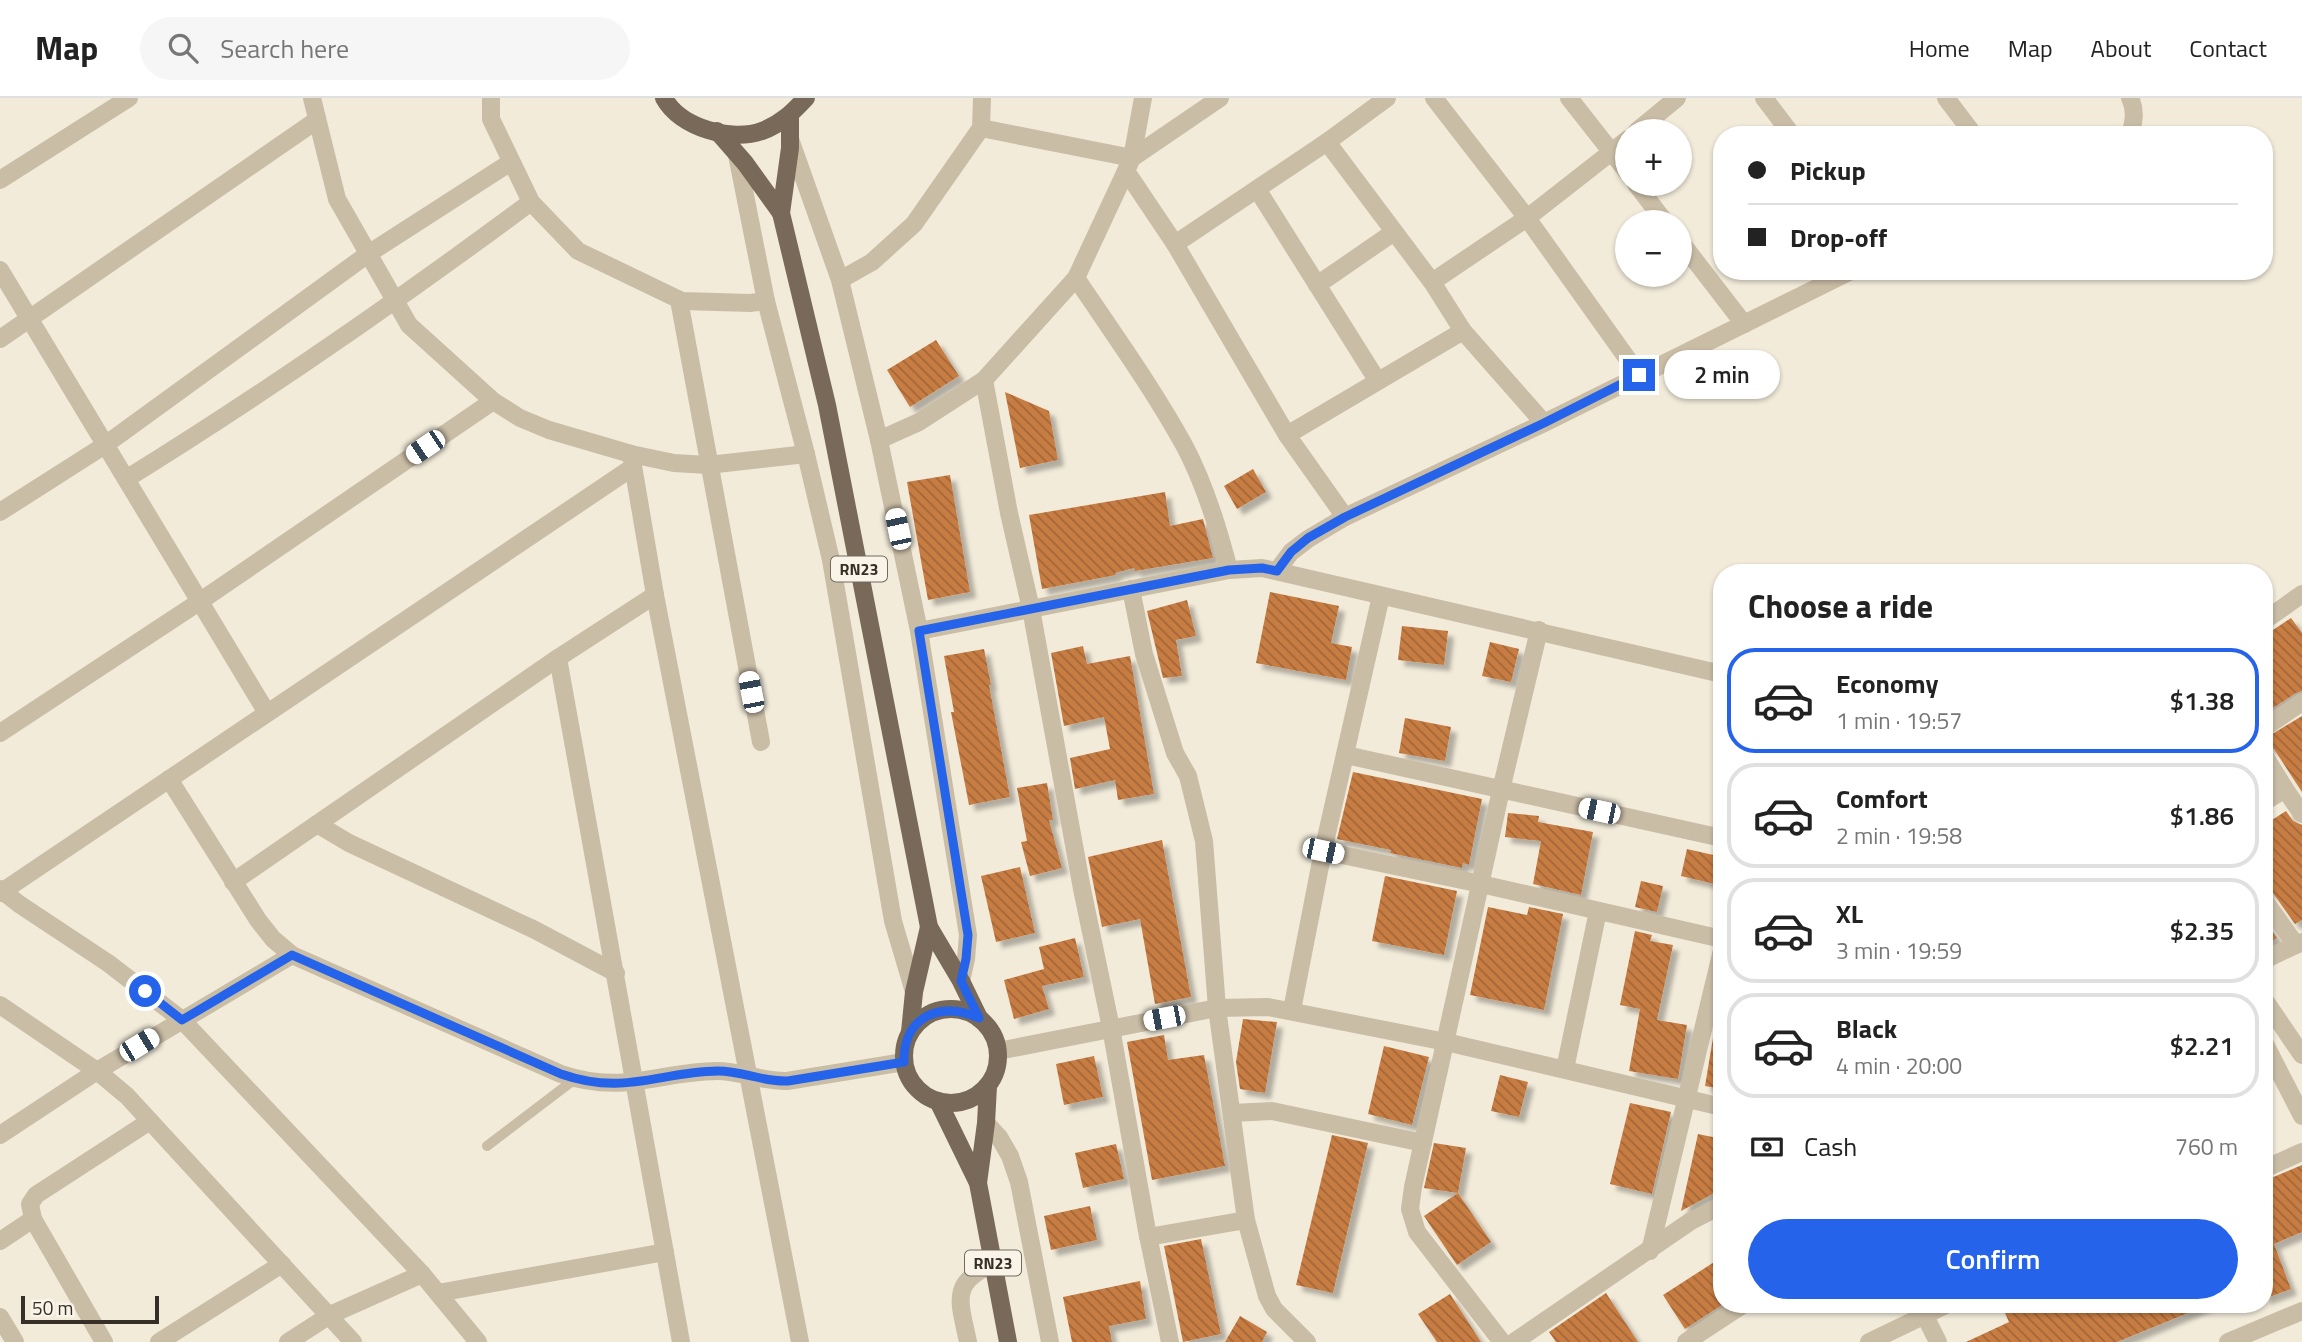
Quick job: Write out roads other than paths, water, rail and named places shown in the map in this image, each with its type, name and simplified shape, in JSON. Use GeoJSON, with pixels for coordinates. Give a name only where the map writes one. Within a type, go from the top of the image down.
{"type":"FeatureCollection","features":[{"type":"Feature","properties":{"kind":"main road","name":"RN23"},"geometry":{"type":"LineString","coordinates":[[664,98],[689,122],[731,135],[761,132],[790,114],[806,98]]}},
{"type":"Feature","properties":{"kind":"main road","name":"RN23"},"geometry":{"type":"LineString","coordinates":[[790,114],[781,213],[827,405],[929,927],[979,1018],[992,1033],[998,1051],[996,1069],[988,1086],[978,1183]]}},
{"type":"Feature","properties":{"kind":"main road","name":"RN23"},"geometry":{"type":"LineString","coordinates":[[717,131],[781,213]]}},
{"type":"Feature","properties":{"kind":"main road","name":"RN23"},"geometry":{"type":"LineString","coordinates":[[929,927],[914,992],[911,1032],[906,1042],[904,1062],[915,1087],[938,1101],[978,1183],[1008,1342]]}},
{"type":"Feature","properties":{"kind":"main road"},"geometry":{"type":"LineString","coordinates":[[911,1032],[921,1020],[934,1012],[965,1012],[979,1018]]}},
{"type":"Feature","properties":{"kind":"main road"},"geometry":{"type":"LineString","coordinates":[[938,1101],[965,1101],[988,1086]]}},
{"type":"Feature","properties":{"kind":"street"},"geometry":{"type":"LineString","coordinates":[[0,180],[129,98]]}},
{"type":"Feature","properties":{"kind":"street"},"geometry":{"type":"LineString","coordinates":[[312,98],[337,199],[409,325],[493,401],[520,418],[632,461],[708,465],[806,454]]}},
{"type":"Feature","properties":{"kind":"street"},"geometry":{"type":"LineString","coordinates":[[491,98],[491,118],[531,202],[578,251],[679,300],[750,303],[766,301]]}},
{"type":"Feature","properties":{"kind":"street"},"geometry":{"type":"LineString","coordinates":[[840,280],[872,262],[914,224],[981,128],[982,98]]}},
{"type":"Feature","properties":{"kind":"street"},"geometry":{"type":"LineString","coordinates":[[879,440],[919,422],[984,380],[1076,278],[1129,165],[1143,98]]}},
{"type":"Feature","properties":{"kind":"street"},"geometry":{"type":"LineString","coordinates":[[1129,165],[1220,98]]}},
{"type":"Feature","properties":{"kind":"street"},"geometry":{"type":"LineString","coordinates":[[1175,244],[1387,98]]}},
{"type":"Feature","properties":{"kind":"street"},"geometry":{"type":"LineString","coordinates":[[1434,98],[1527,218],[1639,375]]}},
{"type":"Feature","properties":{"kind":"street"},"geometry":{"type":"LineString","coordinates":[[1569,98],[1615,157]]}},
{"type":"Feature","properties":{"kind":"street"},"geometry":{"type":"LineString","coordinates":[[1652,119],[1677,98]]}},
{"type":"Feature","properties":{"kind":"street"},"geometry":{"type":"LineString","coordinates":[[1764,98],[1785,126]]}},
{"type":"Feature","properties":{"kind":"street"},"geometry":{"type":"LineString","coordinates":[[1946,98],[1967,126]]}},
{"type":"Feature","properties":{"kind":"street"},"geometry":{"type":"LineString","coordinates":[[2130,98],[2133,104],[2133,126]]}},
{"type":"Feature","properties":{"kind":"street"},"geometry":{"type":"LineString","coordinates":[[0,339],[317,121]]}},
{"type":"Feature","properties":{"kind":"street"},"geometry":{"type":"LineString","coordinates":[[981,128],[1129,165],[1287,435],[1345,517]]}},
{"type":"Feature","properties":{"kind":"street"},"geometry":{"type":"LineString","coordinates":[[790,137],[840,280],[879,440],[919,631],[968,935],[961,981]]}},
{"type":"Feature","properties":{"kind":"street"},"geometry":{"type":"LineString","coordinates":[[1326,142],[1432,282],[1463,331],[1544,423]]}},
{"type":"Feature","properties":{"kind":"street"},"geometry":{"type":"LineString","coordinates":[[1432,282],[1527,218],[1615,150]]}},
{"type":"Feature","properties":{"kind":"street"},"geometry":{"type":"LineString","coordinates":[[737,155],[766,301],[831,560],[892,921],[914,992]]}},
{"type":"Feature","properties":{"kind":"street"},"geometry":{"type":"LineString","coordinates":[[0,512],[105,445],[368,254],[511,162]]}},
{"type":"Feature","properties":{"kind":"street"},"geometry":{"type":"LineString","coordinates":[[1257,189],[1377,380]]}},
{"type":"Feature","properties":{"kind":"street"},"geometry":{"type":"LineString","coordinates":[[1645,196],[1656,210]]}},
{"type":"Feature","properties":{"kind":"street"},"geometry":{"type":"LineString","coordinates":[[126,479],[224,418],[396,302],[531,202]]}},
{"type":"Feature","properties":{"kind":"street"},"geometry":{"type":"LineString","coordinates":[[1317,285],[1394,232]]}},
{"type":"Feature","properties":{"kind":"street"},"geometry":{"type":"LineString","coordinates":[[1692,257],[1744,324]]}},
{"type":"Feature","properties":{"kind":"street"},"geometry":{"type":"LineString","coordinates":[[0,270],[267,713]]}},
{"type":"Feature","properties":{"kind":"street"},"geometry":{"type":"LineString","coordinates":[[1076,278],[1185,446],[1215,518],[1229,570]]}},
{"type":"Feature","properties":{"kind":"street"},"geometry":{"type":"LineString","coordinates":[[1277,571],[1291,552],[1308,538],[1345,517],[1544,423],[1833,280]]}},
{"type":"Feature","properties":{"kind":"street"},"geometry":{"type":"LineString","coordinates":[[679,300],[761,742]]}},
{"type":"Feature","properties":{"kind":"street"},"geometry":{"type":"LineString","coordinates":[[1287,435],[1463,331]]}},
{"type":"Feature","properties":{"kind":"street"},"geometry":{"type":"LineString","coordinates":[[984,380],[1009,513],[1031,609],[1082,890],[1170,1342]]}},
{"type":"Feature","properties":{"kind":"street"},"geometry":{"type":"LineString","coordinates":[[0,733],[199,602],[493,401]]}},
{"type":"Feature","properties":{"kind":"street"},"geometry":{"type":"LineString","coordinates":[[632,461],[655,595],[800,1342]]}},
{"type":"Feature","properties":{"kind":"street"},"geometry":{"type":"LineString","coordinates":[[478,1342],[422,1275],[182,1020],[108,963],[1,891],[267,713],[632,461]]}},
{"type":"Feature","properties":{"kind":"street"},"geometry":{"type":"LineString","coordinates":[[919,631],[1229,570],[1262,568],[1713,672]]}},
{"type":"Feature","properties":{"kind":"street"},"geometry":{"type":"LineString","coordinates":[[1131,589],[1144,654],[1175,753],[1188,776],[1204,841],[1217,1008],[1246,1220],[1267,1296],[1275,1309],[1307,1342]]}},
{"type":"Feature","properties":{"kind":"street"},"geometry":{"type":"LineString","coordinates":[[233,882],[558,658],[655,595]]}},
{"type":"Feature","properties":{"kind":"street"},"geometry":{"type":"LineString","coordinates":[[1292,1010],[1323,851],[1381,596]]}},
{"type":"Feature","properties":{"kind":"street"},"geometry":{"type":"LineString","coordinates":[[2273,616],[2300,601]]}},
{"type":"Feature","properties":{"kind":"street"},"geometry":{"type":"LineString","coordinates":[[1502,1342],[1418,1232],[1412,1220],[1411,1198],[1539,630]]}},
{"type":"Feature","properties":{"kind":"street"},"geometry":{"type":"LineString","coordinates":[[558,658],[681,1342]]}},
{"type":"Feature","properties":{"kind":"street"},"geometry":{"type":"LineString","coordinates":[[2273,722],[2302,702]]}},
{"type":"Feature","properties":{"kind":"street"},"geometry":{"type":"LineString","coordinates":[[1346,755],[1713,836]]}},
{"type":"Feature","properties":{"kind":"street"},"geometry":{"type":"LineString","coordinates":[[2273,770],[2302,814]]}},
{"type":"Feature","properties":{"kind":"street"},"geometry":{"type":"LineString","coordinates":[[169,779],[258,920],[273,939],[292,955],[575,1079],[612,1084],[635,1083],[710,1072],[732,1072],[769,1081],[788,1081],[904,1062]]}},
{"type":"Feature","properties":{"kind":"street"},"geometry":{"type":"LineString","coordinates":[[2273,796],[2285,789]]}},
{"type":"Feature","properties":{"kind":"street"},"geometry":{"type":"LineString","coordinates":[[341,808],[349,843]]}},
{"type":"Feature","properties":{"kind":"street"},"geometry":{"type":"LineString","coordinates":[[317,824],[349,843],[535,930],[616,973]]}},
{"type":"Feature","properties":{"kind":"street"},"geometry":{"type":"LineString","coordinates":[[1323,851],[1713,937]]}},
{"type":"Feature","properties":{"kind":"street"},"geometry":{"type":"LineString","coordinates":[[1565,1069],[1598,911]]}},
{"type":"Feature","properties":{"kind":"street"},"geometry":{"type":"LineString","coordinates":[[2273,911],[2299,944],[2273,956]]}},
{"type":"Feature","properties":{"kind":"street"},"geometry":{"type":"LineString","coordinates":[[0,1135],[97,1071],[292,955]]}},
{"type":"Feature","properties":{"kind":"street"},"geometry":{"type":"LineString","coordinates":[[1650,1251],[1713,989]]}},
{"type":"Feature","properties":{"kind":"street"},"geometry":{"type":"LineString","coordinates":[[0,1005],[97,1071],[127,1096],[353,1342]]}},
{"type":"Feature","properties":{"kind":"street"},"geometry":{"type":"LineString","coordinates":[[998,1051],[1217,1008],[1245,1006],[1292,1010],[1446,1042],[1713,1104]]}},
{"type":"Feature","properties":{"kind":"street"},"geometry":{"type":"LineString","coordinates":[[2273,1012],[2301,1051],[2273,1063]]}},
{"type":"Feature","properties":{"kind":"street"},"geometry":{"type":"LineString","coordinates":[[2273,1069],[2302,1116]]}},
{"type":"Feature","properties":{"kind":"street"},"geometry":{"type":"LineString","coordinates":[[1231,1113],[1272,1111],[1295,1114],[1423,1143]]}},
{"type":"Feature","properties":{"kind":"street"},"geometry":{"type":"LineString","coordinates":[[104,1342],[33,1219],[30,1209],[36,1195],[150,1121]]}},
{"type":"Feature","properties":{"kind":"street"},"geometry":{"type":"LineString","coordinates":[[986,1124],[999,1137],[1010,1156],[1019,1182],[1050,1342]]}},
{"type":"Feature","properties":{"kind":"street"},"geometry":{"type":"LineString","coordinates":[[2273,1165],[2302,1152]]}},
{"type":"Feature","properties":{"kind":"street"},"geometry":{"type":"LineString","coordinates":[[1514,1342],[1691,1221],[1713,1210]]}},
{"type":"Feature","properties":{"kind":"street"},"geometry":{"type":"LineString","coordinates":[[0,1241],[33,1219]]}},
{"type":"Feature","properties":{"kind":"street"},"geometry":{"type":"LineString","coordinates":[[1148,1237],[1246,1220]]}},
{"type":"Feature","properties":{"kind":"street"},"geometry":{"type":"LineString","coordinates":[[438,1293],[665,1252]]}},
{"type":"Feature","properties":{"kind":"street"},"geometry":{"type":"LineString","coordinates":[[159,1342],[282,1264]]}},
{"type":"Feature","properties":{"kind":"street"},"geometry":{"type":"LineString","coordinates":[[968,1342],[961,1298],[963,1287],[976,1272],[993,1264]]}},
{"type":"Feature","properties":{"kind":"street"},"geometry":{"type":"LineString","coordinates":[[288,1342],[330,1315],[422,1275]]}},
{"type":"Feature","properties":{"kind":"street"},"geometry":{"type":"LineString","coordinates":[[2228,1342],[2302,1311]]}},
{"type":"Feature","properties":{"kind":"street"},"geometry":{"type":"LineString","coordinates":[[1686,1342],[1730,1313]]}},
{"type":"Feature","properties":{"kind":"street"},"geometry":{"type":"LineString","coordinates":[[1869,1342],[1924,1314],[1938,1342]]}},
{"type":"Feature","properties":{"kind":"street"},"geometry":{"type":"LineString","coordinates":[[0,1317],[15,1342]]}},
{"type":"Feature","properties":{"kind":"lane"},"geometry":{"type":"LineString","coordinates":[[487,1146],[575,1079]]}}]}
